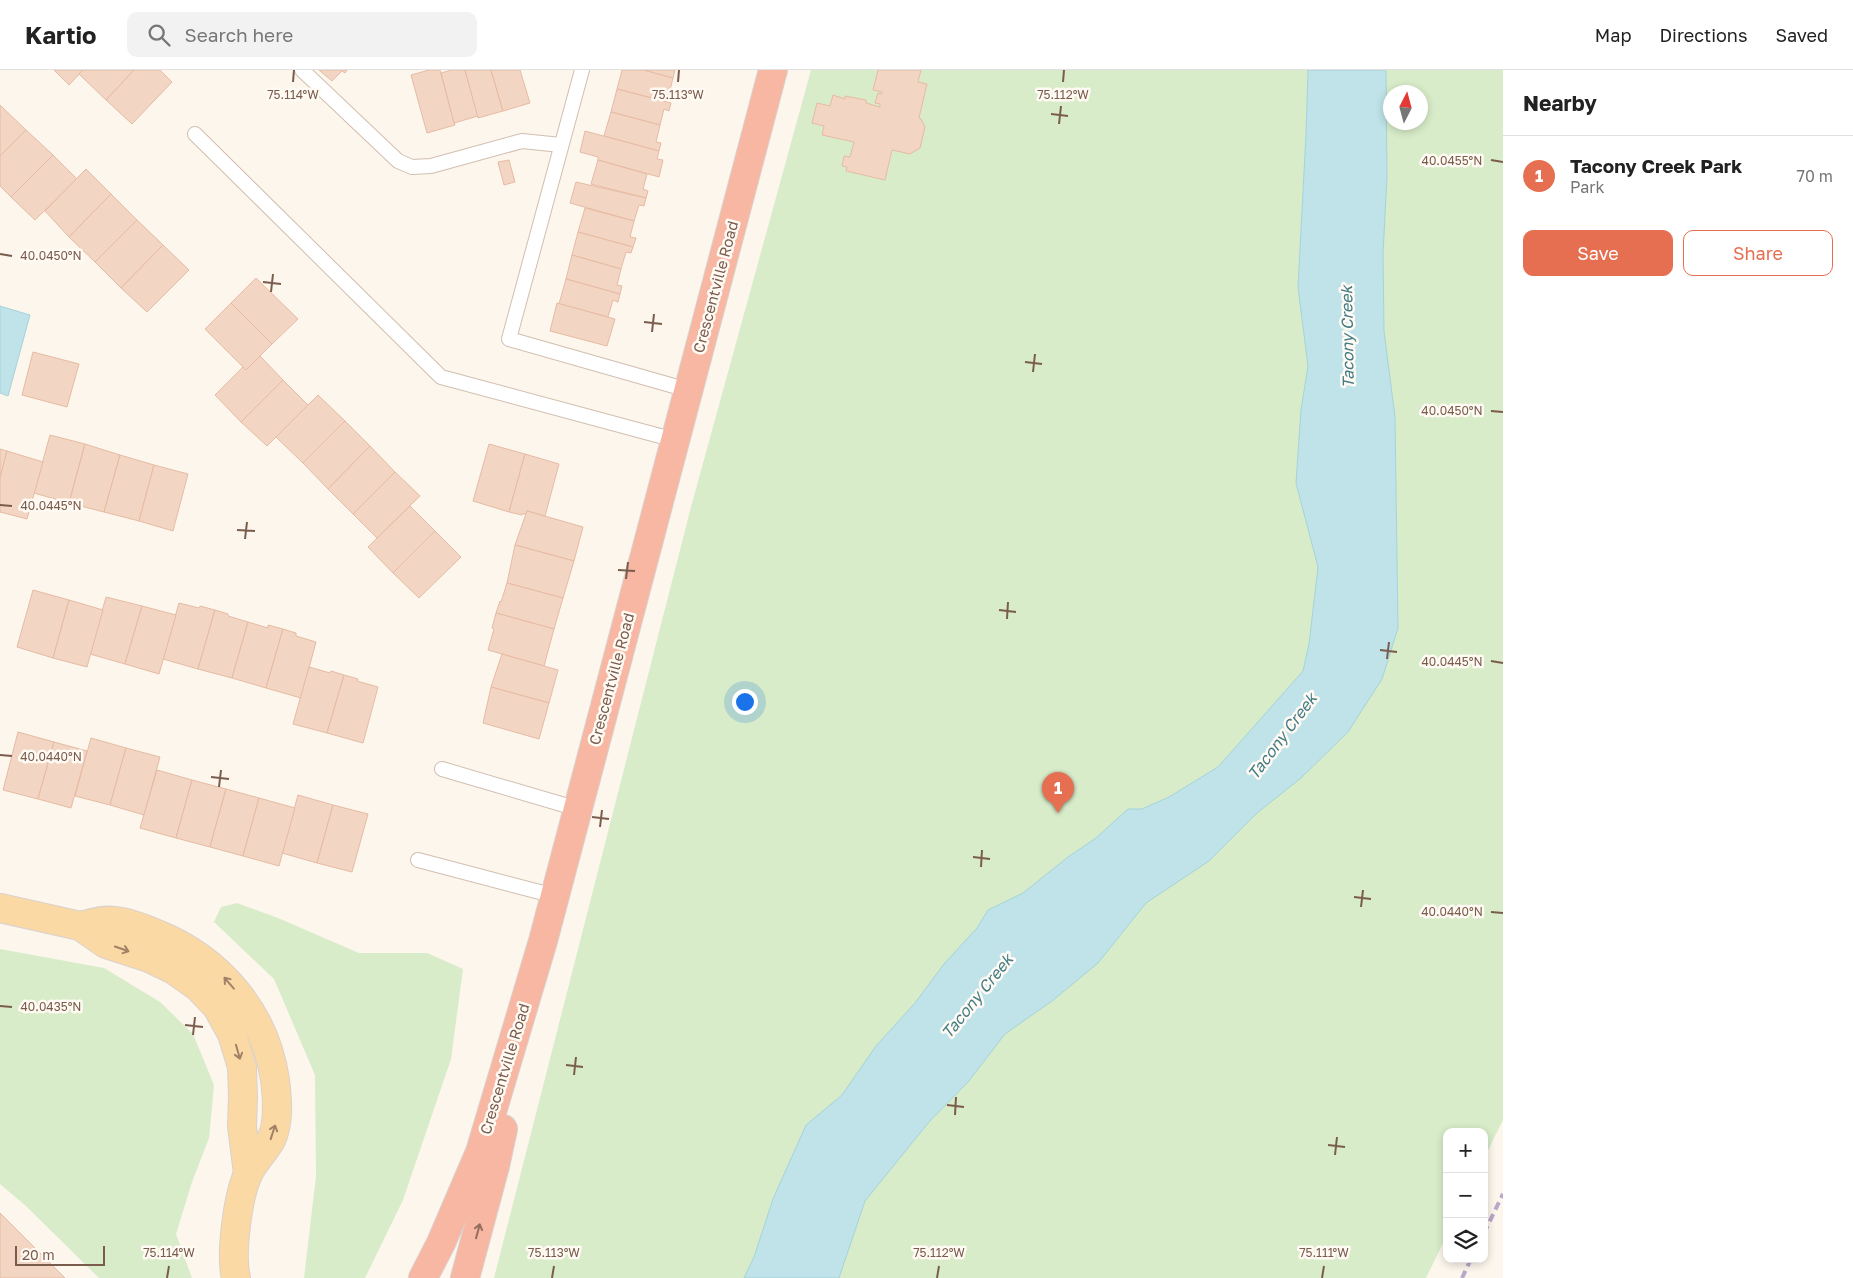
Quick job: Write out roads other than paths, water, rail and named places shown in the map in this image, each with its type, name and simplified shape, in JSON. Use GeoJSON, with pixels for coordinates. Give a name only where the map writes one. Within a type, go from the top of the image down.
{"type":"FeatureCollection","features":[{"type":"Feature","properties":{"kind":"highway","name":"Crescentville Road"},"geometry":{"type":"LineString","coordinates":[[423,1278],[450,1225],[480,1152],[543,942],[773,70]]}},
{"type":"Feature","properties":{"kind":"highway"},"geometry":{"type":"LineString","coordinates":[[465,1278],[495,1166],[543,942]]}},
{"type":"Feature","properties":{"kind":"main road"},"geometry":{"type":"LineString","coordinates":[[0,908],[80,926],[112,920],[142,927],[173,940],[200,956],[224,977],[247,1004],[262,1034],[273,1066],[278,1098],[274,1134],[248,1174],[236,1227],[234,1249],[236,1278]]}},
{"type":"Feature","properties":{"kind":"lane"},"geometry":{"type":"LineString","coordinates":[[302,70],[398,161],[412,167],[431,166],[522,141],[561,145]]}},
{"type":"Feature","properties":{"kind":"lane"},"geometry":{"type":"LineString","coordinates":[[582,70],[509,339],[688,390]]}},
{"type":"Feature","properties":{"kind":"lane"},"geometry":{"type":"LineString","coordinates":[[195,134],[441,377],[675,440]]}},
{"type":"Feature","properties":{"kind":"lane"},"geometry":{"type":"LineString","coordinates":[[442,769],[578,809]]}},
{"type":"Feature","properties":{"kind":"lane"},"geometry":{"type":"LineString","coordinates":[[418,860],[555,896]]}},
{"type":"Feature","properties":{"kind":"water","name":"Tacony Creek"},"geometry":{"type":"Polygon","coordinates":[[[1308,70],[1386,70],[1386,85],[1383,85],[1383,130],[1387,130],[1387,177],[1383,254],[1384,331],[1395,417],[1398,628],[1382,679],[1348,732],[1301,778],[1257,813],[1209,861],[1146,903],[1098,963],[1052,1001],[1005,1034],[968,1082],[929,1122],[865,1201],[839,1278],[744,1278],[754,1257],[773,1199],[806,1125],[842,1095],[876,1046],[915,1003],[944,964],[977,928],[988,910],[1023,893],[1068,857],[1096,838],[1128,809],[1142,809],[1169,797],[1218,767],[1303,671],[1309,644],[1318,567],[1296,483],[1301,410],[1308,366],[1298,287],[1308,70]]]}},
{"type":"Feature","properties":{"kind":"water"},"geometry":{"type":"Polygon","coordinates":[[[0,306],[30,315],[8,396],[0,393],[0,306]]]}},
{"type":"Feature","properties":{"kind":"railway"},"geometry":{"type":"LineString","coordinates":[[1488,1225],[1503,1194]]}},
{"type":"Feature","properties":{"kind":"railway"},"geometry":{"type":"LineString","coordinates":[[1462,1278],[1469,1263]]}},
{"type":"Feature","properties":{"kind":"place","name":"Tacony Creek Park"},"geometry":{"type":"Point","coordinates":[1058,813]}}]}
